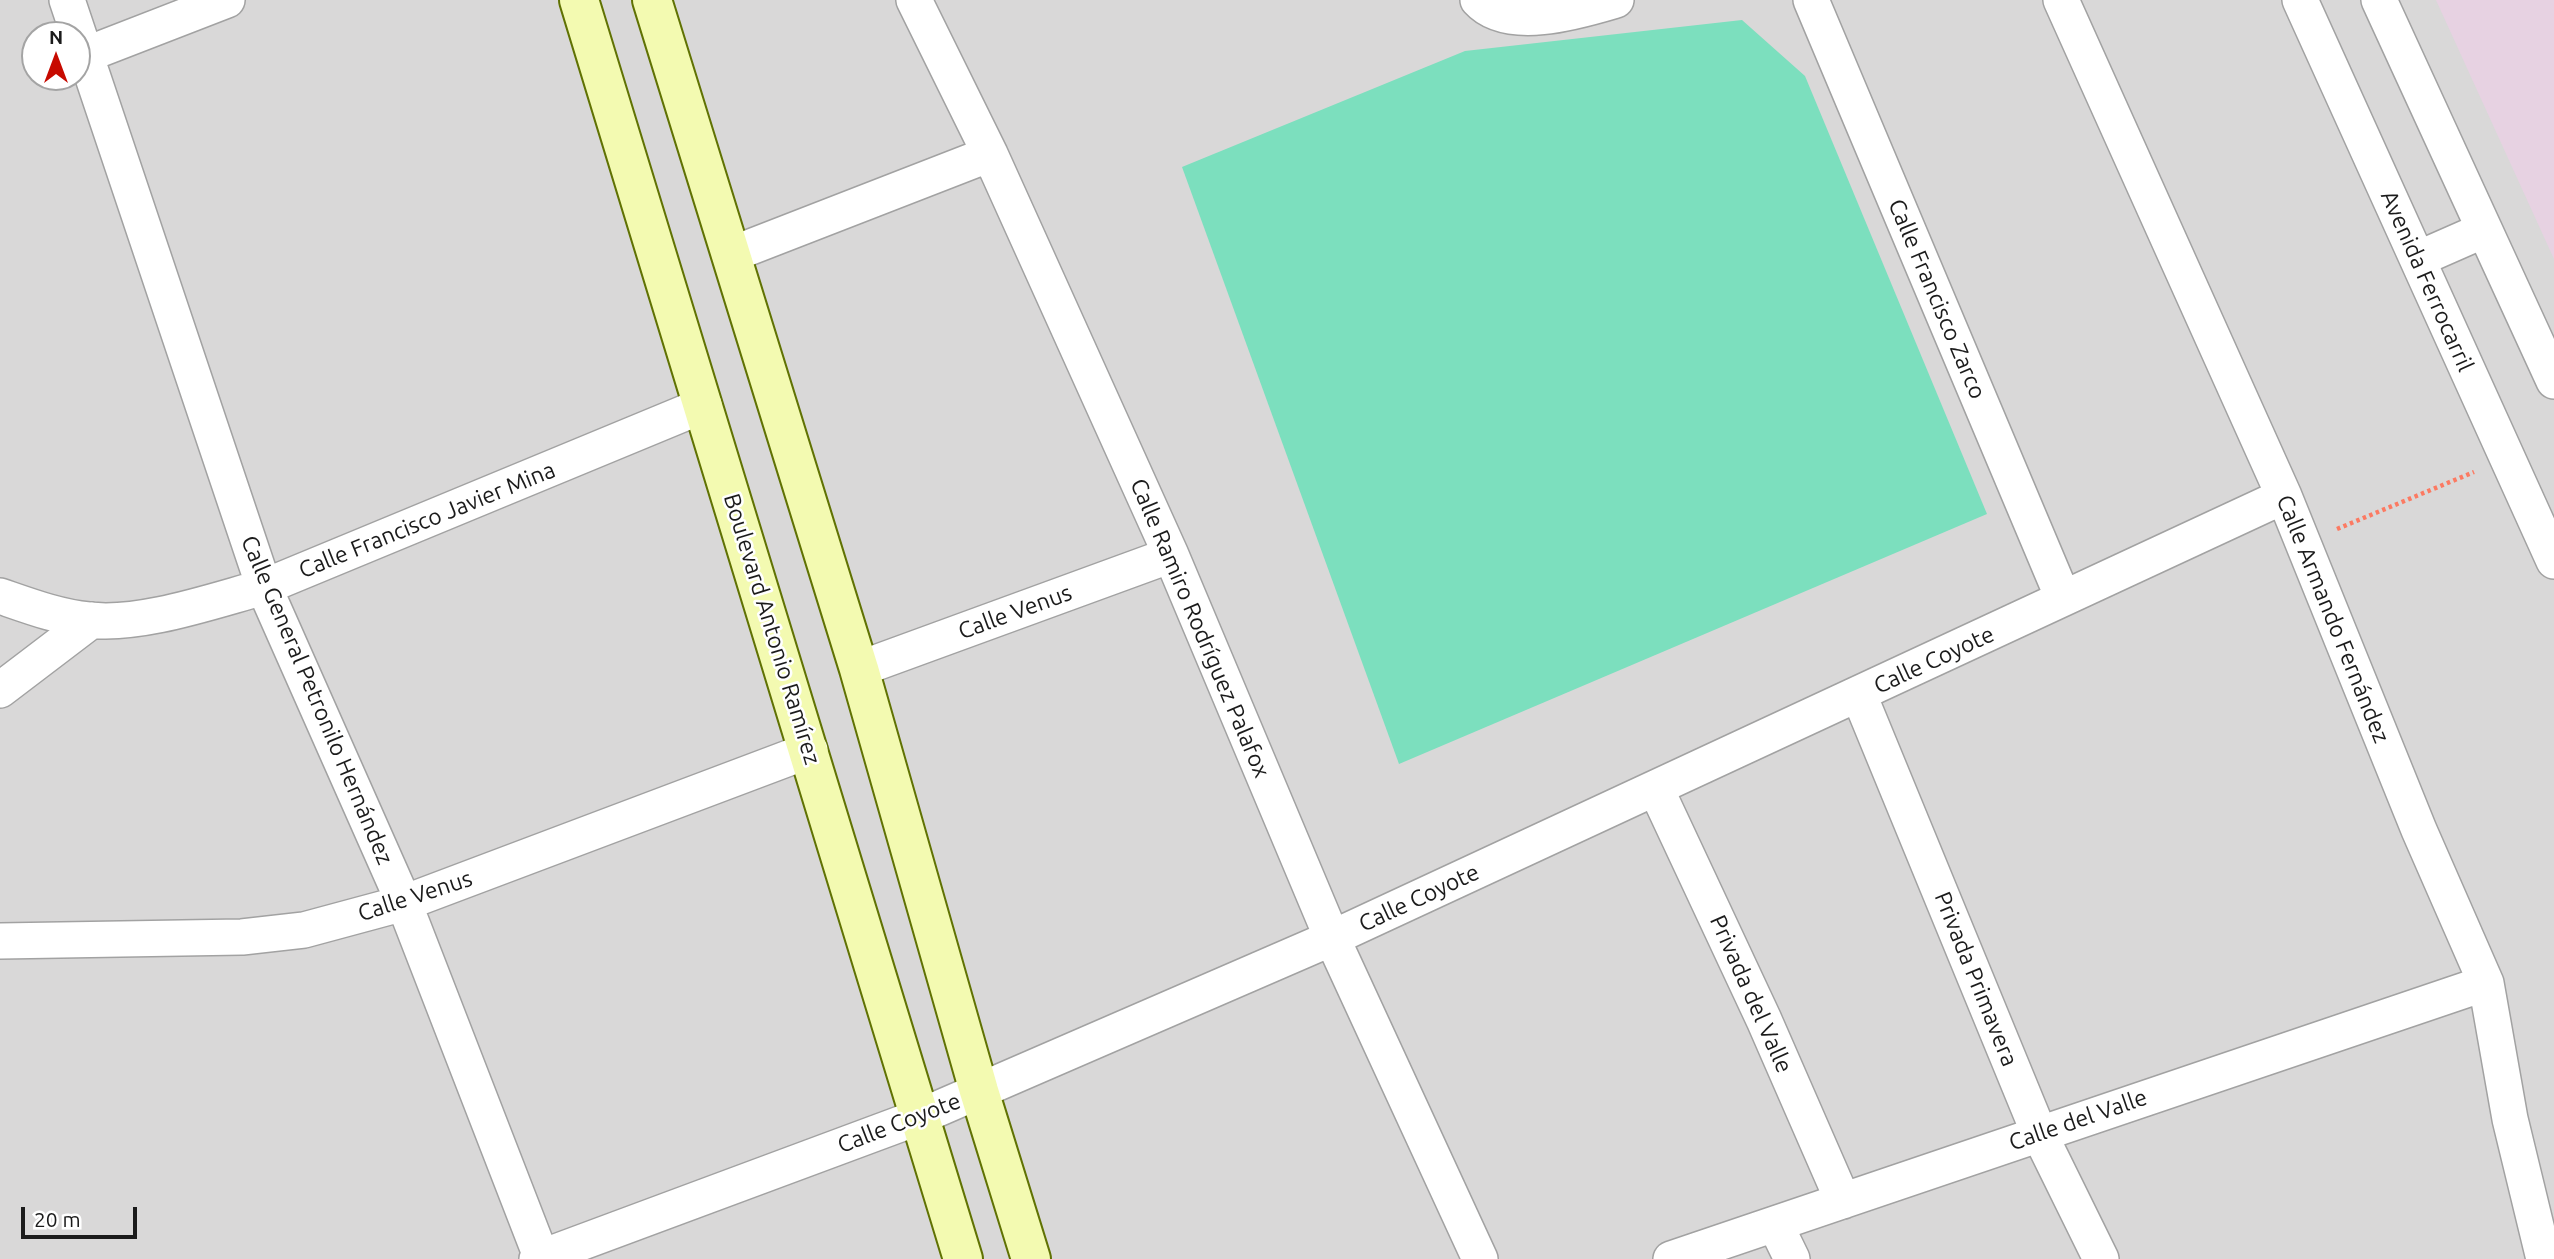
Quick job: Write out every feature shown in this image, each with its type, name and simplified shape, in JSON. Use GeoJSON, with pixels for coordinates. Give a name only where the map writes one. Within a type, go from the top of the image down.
{"type":"FeatureCollection","features":[{"type":"Feature","properties":{"kind":"main road","name":"Boulevard Antonio Ramírez"},"geometry":{"type":"LineString","coordinates":[[579,0],[810,750],[963,1259]]}},
{"type":"Feature","properties":{"kind":"main road"},"geometry":{"type":"LineString","coordinates":[[652,0],[859,669],[979,1091],[1031,1259]]}},
{"type":"Feature","properties":{"kind":"street","name":"Calle General Petronilo Hernández"},"geometry":{"type":"LineString","coordinates":[[67,0],[74,21]]}},
{"type":"Feature","properties":{"kind":"street"},"geometry":{"type":"LineString","coordinates":[[91,53],[227,0]]}},
{"type":"Feature","properties":{"kind":"street","name":"Calle Ramiro Rodríguez Palafox"},"geometry":{"type":"LineString","coordinates":[[914,0],[990,154],[1171,555],[1332,938],[1480,1259]]}},
{"type":"Feature","properties":{"kind":"street"},"geometry":{"type":"LineString","coordinates":[[1489,7],[1521,17],[1553,15],[1615,0]]}},
{"type":"Feature","properties":{"kind":"street","name":"Calle Francisco Zarco"},"geometry":{"type":"LineString","coordinates":[[1811,0],[2063,598]]}},
{"type":"Feature","properties":{"kind":"street","name":"Calle Armando Fernández"},"geometry":{"type":"LineString","coordinates":[[2060,0],[2284,496],[2419,830],[2486,984],[2510,1119],[2544,1259]]}},
{"type":"Feature","properties":{"kind":"street","name":"Avenida Ferrocarril"},"geometry":{"type":"LineString","coordinates":[[2300,0],[2554,561]]}},
{"type":"Feature","properties":{"kind":"street"},"geometry":{"type":"LineString","coordinates":[[2378,0],[2554,381]]}},
{"type":"Feature","properties":{"kind":"street","name":"Calle General Petronilo Hernández"},"geometry":{"type":"LineString","coordinates":[[91,73],[264,587],[404,903],[540,1259]]}},
{"type":"Feature","properties":{"kind":"street"},"geometry":{"type":"LineString","coordinates":[[730,255],[990,154]]}},
{"type":"Feature","properties":{"kind":"street"},"geometry":{"type":"LineString","coordinates":[[2417,259],[2484,230]]}},
{"type":"Feature","properties":{"kind":"street","name":"Calle Francisco Javier Mina"},"geometry":{"type":"LineString","coordinates":[[0,596],[64,617],[93,620],[140,617],[187,608],[264,587],[704,405]]}},
{"type":"Feature","properties":{"kind":"street","name":"Calle Coyote"},"geometry":{"type":"LineString","coordinates":[[540,1259],[919,1117],[1332,938],[2284,496]]}},
{"type":"Feature","properties":{"kind":"street","name":"Calle Venus"},"geometry":{"type":"LineString","coordinates":[[859,669],[1171,555]]}},
{"type":"Feature","properties":{"kind":"street"},"geometry":{"type":"LineString","coordinates":[[0,690],[93,620]]}},
{"type":"Feature","properties":{"kind":"street","name":"Privada Primavera"},"geometry":{"type":"LineString","coordinates":[[1859,695],[2039,1133],[2101,1259]]}},
{"type":"Feature","properties":{"kind":"street","name":"Calle Venus"},"geometry":{"type":"LineString","coordinates":[[0,940],[242,937],[304,930],[404,903],[810,750]]}},
{"type":"Feature","properties":{"kind":"street","name":"Privada del Valle"},"geometry":{"type":"LineString","coordinates":[[1656,789],[1764,1020],[1843,1201]]}},
{"type":"Feature","properties":{"kind":"street","name":"Calle del Valle"},"geometry":{"type":"LineString","coordinates":[[1671,1259],[2486,984]]}},
{"type":"Feature","properties":{"kind":"street"},"geometry":{"type":"LineString","coordinates":[[1775,1224],[1792,1259]]}},
{"type":"Feature","properties":{"kind":"path"},"geometry":{"type":"LineString","coordinates":[[2303,542],[2507,458]]}},
{"type":"Feature","properties":{"kind":"shaded area"},"geometry":{"type":"Polygon","coordinates":[[[0,0],[2554,0],[2554,1259],[0,1259],[0,0]]]}},
{"type":"Feature","properties":{"kind":"shaded area"},"geometry":{"type":"Polygon","coordinates":[[[2436,0],[2554,0],[2554,259],[2436,0]]]}},
{"type":"Feature","properties":{"kind":"green space"},"geometry":{"type":"Polygon","coordinates":[[[1742,20],[1805,76],[1987,514],[1399,764],[1182,167],[1465,51],[1742,20]]]}}]}
